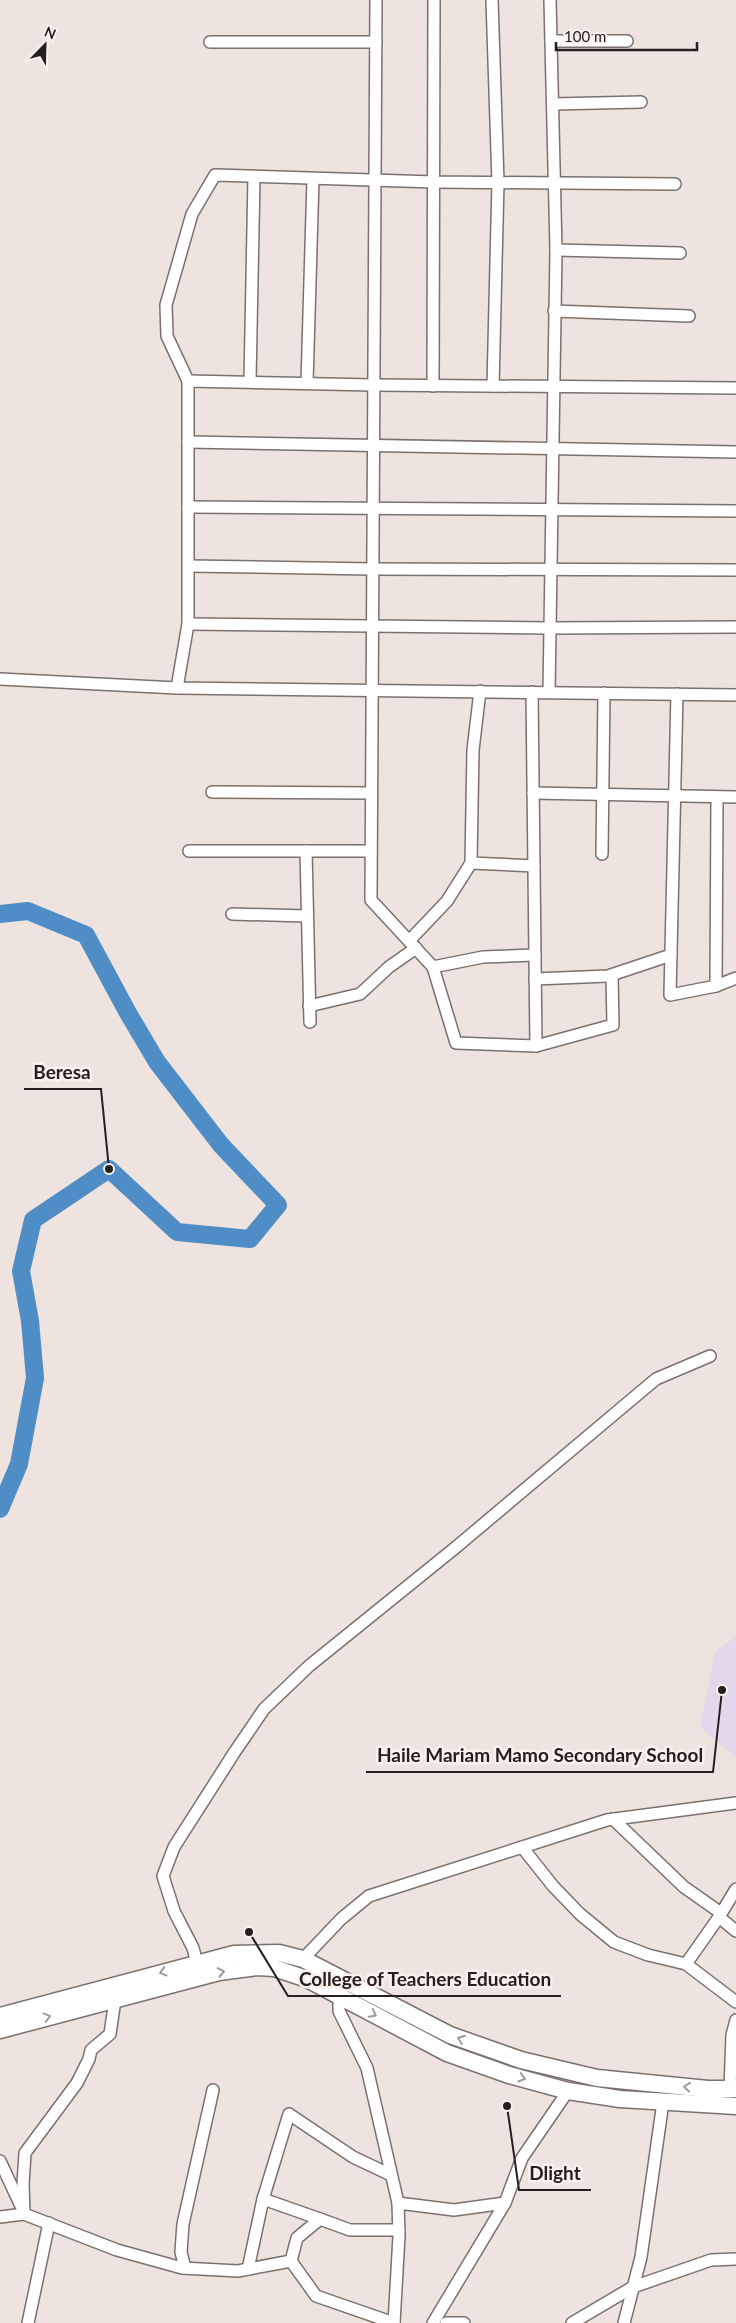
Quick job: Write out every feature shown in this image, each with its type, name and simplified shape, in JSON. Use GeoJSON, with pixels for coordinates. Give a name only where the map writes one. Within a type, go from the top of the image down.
{"type":"FeatureCollection","features":[{"type":"Feature","properties":{"kind":"highway"},"geometry":{"type":"LineString","coordinates":[[0,2030],[115,2000],[196,1971],[234,1954],[279,1953],[303,1959],[342,1989],[447,2053],[509,2075],[568,2091],[620,2099],[736,2106]]}},
{"type":"Feature","properties":{"kind":"highway"},"geometry":{"type":"LineString","coordinates":[[0,2016],[196,1971],[274,1968],[342,1989],[450,2035],[520,2060],[597,2078],[708,2088],[733,2088]]}},
{"type":"Feature","properties":{"kind":"street"},"geometry":{"type":"LineString","coordinates":[[376,0],[370,900],[433,966],[456,1043],[536,1046],[613,1024],[612,975]]}},
{"type":"Feature","properties":{"kind":"street"},"geometry":{"type":"LineString","coordinates":[[433,386],[434,0]]}},
{"type":"Feature","properties":{"kind":"street"},"geometry":{"type":"LineString","coordinates":[[492,0],[498,182],[493,386]]}},
{"type":"Feature","properties":{"kind":"street"},"geometry":{"type":"LineString","coordinates":[[549,692],[551,448],[556,250],[550,0]]}},
{"type":"Feature","properties":{"kind":"street"},"geometry":{"type":"LineString","coordinates":[[551,40],[627,41]]}},
{"type":"Feature","properties":{"kind":"street"},"geometry":{"type":"LineString","coordinates":[[210,42],[376,42]]}},
{"type":"Feature","properties":{"kind":"street"},"geometry":{"type":"LineString","coordinates":[[553,104],[641,102]]}},
{"type":"Feature","properties":{"kind":"street"},"geometry":{"type":"LineString","coordinates":[[177,688],[188,624],[188,381],[167,336],[166,305],[192,214],[215,175],[434,182],[675,184]]}},
{"type":"Feature","properties":{"kind":"street"},"geometry":{"type":"LineString","coordinates":[[250,382],[254,177]]}},
{"type":"Feature","properties":{"kind":"street"},"geometry":{"type":"LineString","coordinates":[[307,383],[313,179]]}},
{"type":"Feature","properties":{"kind":"street"},"geometry":{"type":"LineString","coordinates":[[556,250],[680,252]]}},
{"type":"Feature","properties":{"kind":"street"},"geometry":{"type":"LineString","coordinates":[[554,311],[689,316]]}},
{"type":"Feature","properties":{"kind":"street"},"geometry":{"type":"LineString","coordinates":[[188,381],[433,386],[736,388]]}},
{"type":"Feature","properties":{"kind":"street"},"geometry":{"type":"LineString","coordinates":[[188,442],[736,452]]}},
{"type":"Feature","properties":{"kind":"street"},"geometry":{"type":"LineString","coordinates":[[188,507],[736,511]]}},
{"type":"Feature","properties":{"kind":"street"},"geometry":{"type":"LineString","coordinates":[[188,566],[372,569],[736,570]]}},
{"type":"Feature","properties":{"kind":"street"},"geometry":{"type":"LineString","coordinates":[[188,624],[549,628],[736,626]]}},
{"type":"Feature","properties":{"kind":"street"},"geometry":{"type":"LineString","coordinates":[[0,678],[177,688],[736,695]]}},
{"type":"Feature","properties":{"kind":"street"},"geometry":{"type":"LineString","coordinates":[[309,1006],[360,994],[412,945],[447,901],[471,864],[472,750],[480,691]]}},
{"type":"Feature","properties":{"kind":"street"},"geometry":{"type":"LineString","coordinates":[[532,692],[536,1046]]}},
{"type":"Feature","properties":{"kind":"street"},"geometry":{"type":"LineString","coordinates":[[602,854],[604,693]]}},
{"type":"Feature","properties":{"kind":"street"},"geometry":{"type":"LineString","coordinates":[[677,694],[670,995],[716,986],[736,978]]}},
{"type":"Feature","properties":{"kind":"street"},"geometry":{"type":"LineString","coordinates":[[212,792],[371,792]]}},
{"type":"Feature","properties":{"kind":"street"},"geometry":{"type":"LineString","coordinates":[[533,793],[736,797]]}},
{"type":"Feature","properties":{"kind":"street"},"geometry":{"type":"LineString","coordinates":[[716,986],[717,797]]}},
{"type":"Feature","properties":{"kind":"street"},"geometry":{"type":"LineString","coordinates":[[189,851],[371,851]]}},
{"type":"Feature","properties":{"kind":"street"},"geometry":{"type":"LineString","coordinates":[[306,851],[310,1022]]}},
{"type":"Feature","properties":{"kind":"street"},"geometry":{"type":"LineString","coordinates":[[471,864],[534,866]]}},
{"type":"Feature","properties":{"kind":"street"},"geometry":{"type":"LineString","coordinates":[[232,914],[307,916]]}},
{"type":"Feature","properties":{"kind":"street"},"geometry":{"type":"LineString","coordinates":[[535,979],[612,975],[671,954]]}},
{"type":"Feature","properties":{"kind":"street"},"geometry":{"type":"LineString","coordinates":[[433,966],[482,957],[535,955]]}},
{"type":"Feature","properties":{"kind":"street"},"geometry":{"type":"LineString","coordinates":[[196,1971],[193,1948],[174,1911],[164,1876],[174,1847],[264,1709],[309,1666],[455,1548],[656,1379],[710,1356]]}},
{"type":"Feature","properties":{"kind":"street"},"geometry":{"type":"LineString","coordinates":[[303,1959],[341,1919],[369,1896],[613,1819],[736,1804]]}},
{"type":"Feature","properties":{"kind":"street"},"geometry":{"type":"LineString","coordinates":[[613,1819],[684,1887],[720,1915],[736,1931]]}},
{"type":"Feature","properties":{"kind":"street"},"geometry":{"type":"LineString","coordinates":[[522,1847],[553,1886],[580,1914],[614,1942],[655,1957],[686,1964],[736,2002]]}},
{"type":"Feature","properties":{"kind":"street"},"geometry":{"type":"LineString","coordinates":[[686,1964],[736,1889]]}},
{"type":"Feature","properties":{"kind":"street"},"geometry":{"type":"LineString","coordinates":[[291,2262],[316,2296],[394,2323],[399,2230],[398,2203],[367,2068],[345,2027],[339,2011],[342,1989]]}},
{"type":"Feature","properties":{"kind":"street"},"geometry":{"type":"LineString","coordinates":[[24,2214],[23,2184],[26,2153],[77,2082],[89,2059],[90,2050],[110,2034],[115,2000]]}},
{"type":"Feature","properties":{"kind":"street"},"geometry":{"type":"LineString","coordinates":[[733,2088],[732,2035],[736,2020]]}},
{"type":"Feature","properties":{"kind":"street"},"geometry":{"type":"LineString","coordinates":[[185,2268],[181,2252],[183,2224],[213,2090]]}},
{"type":"Feature","properties":{"kind":"street"},"geometry":{"type":"LineString","coordinates":[[433,2323],[505,2203],[522,2158],[568,2091]]}},
{"type":"Feature","properties":{"kind":"street"},"geometry":{"type":"LineString","coordinates":[[624,2323],[641,2254],[663,2102]]}},
{"type":"Feature","properties":{"kind":"street"},"geometry":{"type":"LineString","coordinates":[[248,2269],[263,2200],[289,2114],[353,2157],[391,2175]]}},
{"type":"Feature","properties":{"kind":"street"},"geometry":{"type":"LineString","coordinates":[[0,2161],[24,2214]]}},
{"type":"Feature","properties":{"kind":"street"},"geometry":{"type":"LineString","coordinates":[[263,2200],[350,2230],[399,2230]]}},
{"type":"Feature","properties":{"kind":"street"},"geometry":{"type":"LineString","coordinates":[[398,2203],[454,2210],[505,2203]]}},
{"type":"Feature","properties":{"kind":"street"},"geometry":{"type":"LineString","coordinates":[[0,2217],[24,2214],[117,2250],[185,2268],[238,2271],[291,2262]]}},
{"type":"Feature","properties":{"kind":"street"},"geometry":{"type":"LineString","coordinates":[[291,2262],[298,2238],[320,2219]]}},
{"type":"Feature","properties":{"kind":"street"},"geometry":{"type":"LineString","coordinates":[[28,2323],[49,2223]]}},
{"type":"Feature","properties":{"kind":"street"},"geometry":{"type":"LineString","coordinates":[[572,2323],[633,2287],[711,2260],[736,2259]]}},
{"type":"Feature","properties":{"kind":"street"},"geometry":{"type":"LineString","coordinates":[[446,2323],[464,2323]]}},
{"type":"Feature","properties":{"kind":"shaded area"},"geometry":{"type":"Polygon","coordinates":[[[736,1636],[736,1757],[700,1727],[715,1652],[736,1636]]]}},
{"type":"Feature","properties":{"kind":"waterway"},"geometry":{"type":"LineString","coordinates":[[0,914],[28,911],[86,935],[157,1062],[221,1145],[278,1205],[250,1239],[177,1232],[109,1169],[33,1220],[21,1271],[30,1321],[35,1378],[19,1464],[0,1509]]}},
{"type":"Feature","properties":{"kind":"place","name":"Beresa"},"geometry":{"type":"Point","coordinates":[109,1169]}},
{"type":"Feature","properties":{"kind":"place","name":"Haile Mariam Mamo Secondary School"},"geometry":{"type":"Point","coordinates":[722,1690]}},
{"type":"Feature","properties":{"kind":"place","name":"College of Teachers Education"},"geometry":{"type":"Point","coordinates":[249,1932]}},
{"type":"Feature","properties":{"kind":"place","name":"Dlight"},"geometry":{"type":"Point","coordinates":[507,2106]}}]}
